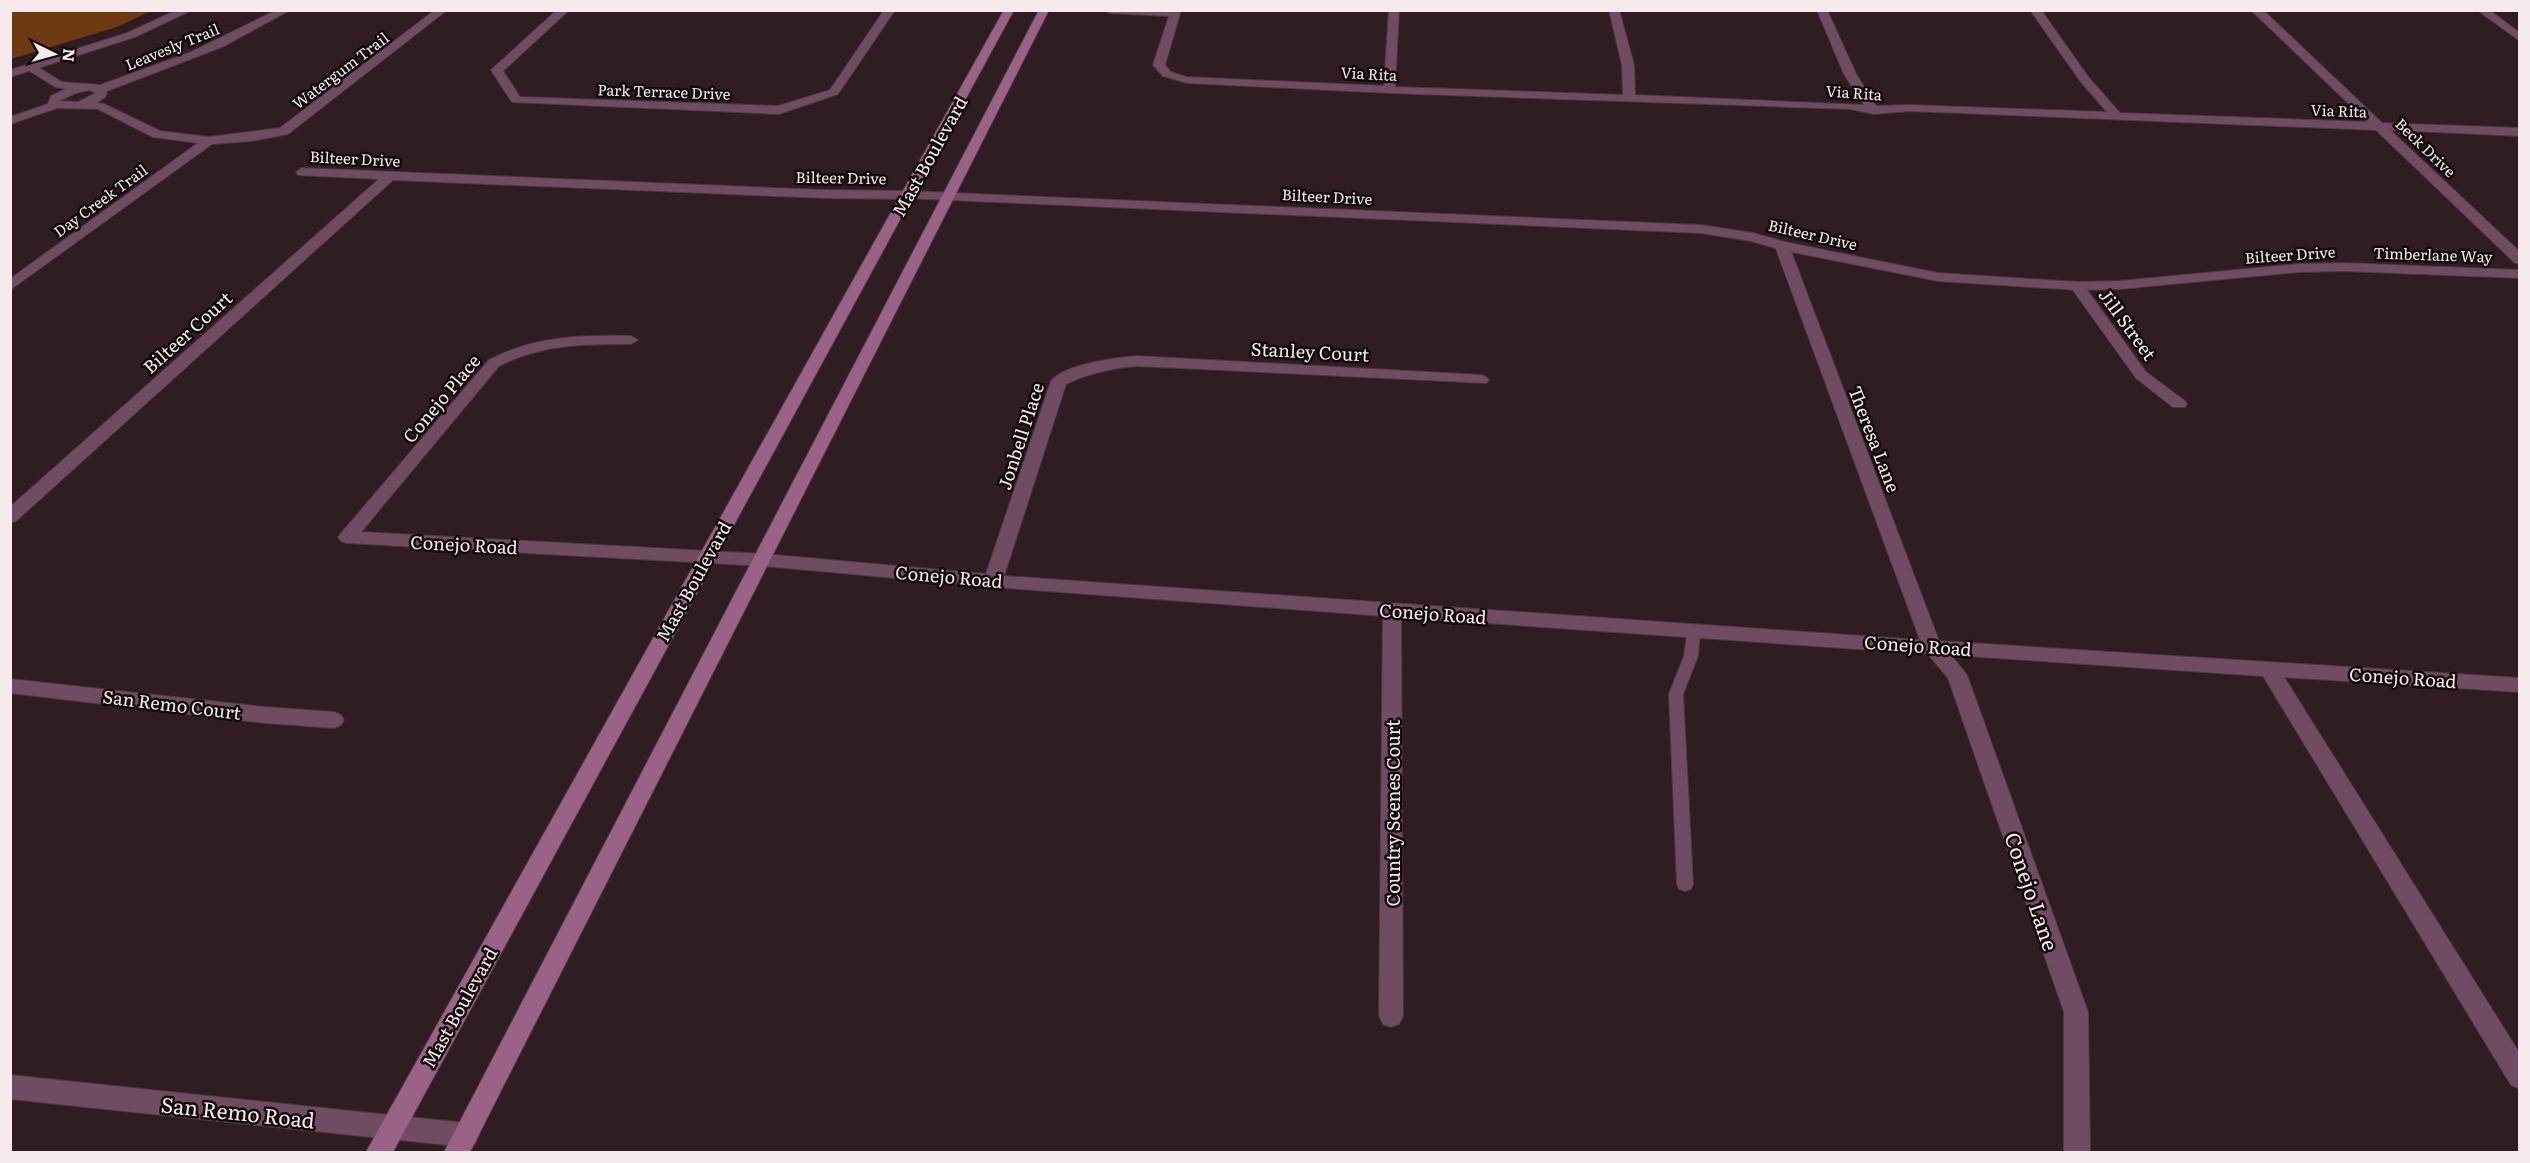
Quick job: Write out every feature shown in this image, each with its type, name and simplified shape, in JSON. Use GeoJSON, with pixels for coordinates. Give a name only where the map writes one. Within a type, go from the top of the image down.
{"type":"FeatureCollection","features":[{"type":"Feature","properties":{"kind":"main road","name":"Mast Boulevard"},"geometry":{"type":"LineString","coordinates":[[379,1152],[1008,10]]}},
{"type":"Feature","properties":{"kind":"main road","name":"Mast Boulevard"},"geometry":{"type":"LineString","coordinates":[[461,1144],[764,560],[1044,10]]}},
{"type":"Feature","properties":{"kind":"street"},"geometry":{"type":"LineString","coordinates":[[10,74],[131,35],[187,10]]}},
{"type":"Feature","properties":{"kind":"street","name":"Leavesly Trail"},"geometry":{"type":"LineString","coordinates":[[56,101],[73,90],[97,95],[251,30],[285,10]]}},
{"type":"Feature","properties":{"kind":"street","name":"Watergum Trail"},"geometry":{"type":"LineString","coordinates":[[209,141],[284,131],[442,10]]}},
{"type":"Feature","properties":{"kind":"street","name":"Park Terrace Drive"},"geometry":{"type":"LineString","coordinates":[[564,10],[497,70],[516,100],[779,110],[834,92],[890,10]]}},
{"type":"Feature","properties":{"kind":"street"},"geometry":{"type":"LineString","coordinates":[[1110,10],[1176,12]]}},
{"type":"Feature","properties":{"kind":"street"},"geometry":{"type":"LineString","coordinates":[[1389,90],[1394,10]]}},
{"type":"Feature","properties":{"kind":"street"},"geometry":{"type":"LineString","coordinates":[[1614,10],[1628,65],[1629,99]]}},
{"type":"Feature","properties":{"kind":"street"},"geometry":{"type":"LineString","coordinates":[[1822,10],[1850,74],[1873,110]]}},
{"type":"Feature","properties":{"kind":"street"},"geometry":{"type":"LineString","coordinates":[[2035,10],[2085,80],[2117,117]]}},
{"type":"Feature","properties":{"kind":"street","name":"Beck Drive"},"geometry":{"type":"LineString","coordinates":[[2256,10],[2520,260]]}},
{"type":"Feature","properties":{"kind":"street"},"geometry":{"type":"LineString","coordinates":[[2482,10],[2520,39]]}},
{"type":"Feature","properties":{"kind":"street","name":"Via Rita"},"geometry":{"type":"LineString","coordinates":[[1176,12],[1159,64],[1163,72],[1168,75],[1187,80],[1389,90],[1851,106],[1873,110],[1922,109],[2520,132]]}},
{"type":"Feature","properties":{"kind":"street"},"geometry":{"type":"LineString","coordinates":[[32,68],[59,85],[97,95],[157,134],[209,141]]}},
{"type":"Feature","properties":{"kind":"street"},"geometry":{"type":"LineString","coordinates":[[56,101],[59,85]]}},
{"type":"Feature","properties":{"kind":"street"},"geometry":{"type":"LineString","coordinates":[[10,121],[56,101],[73,106],[97,95]]}},
{"type":"Feature","properties":{"kind":"street","name":"Day Creek Trail"},"geometry":{"type":"LineString","coordinates":[[10,286],[209,141]]}},
{"type":"Feature","properties":{"kind":"street","name":"Bilteer Drive"},"geometry":{"type":"LineString","coordinates":[[302,172],[949,196],[1649,226],[1752,237],[1782,246],[1938,277],[2077,286],[2120,285],[2299,268],[2344,267]]}},
{"type":"Feature","properties":{"kind":"street","name":"Bilteer Court"},"geometry":{"type":"LineString","coordinates":[[10,517],[390,176]]}},
{"type":"Feature","properties":{"kind":"street","name":"Theresa Lane"},"geometry":{"type":"LineString","coordinates":[[1782,246],[1931,645]]}},
{"type":"Feature","properties":{"kind":"street","name":"Timberlane Way"},"geometry":{"type":"LineString","coordinates":[[2344,267],[2520,274]]}},
{"type":"Feature","properties":{"kind":"street","name":"Jill Street"},"geometry":{"type":"LineString","coordinates":[[2077,286],[2141,375],[2179,404]]}},
{"type":"Feature","properties":{"kind":"street","name":"Conejo Place"},"geometry":{"type":"LineString","coordinates":[[348,537],[494,363],[522,348],[554,340],[631,340]]}},
{"type":"Feature","properties":{"kind":"street","name":"Stanley Court"},"geometry":{"type":"LineString","coordinates":[[1137,361],[1481,380]]}},
{"type":"Feature","properties":{"kind":"street","name":"Jonbell Place"},"geometry":{"type":"LineString","coordinates":[[993,581],[1059,381],[1080,371],[1113,363],[1137,361]]}},
{"type":"Feature","properties":{"kind":"street","name":"Conejo Road"},"geometry":{"type":"LineString","coordinates":[[348,537],[706,556],[993,581],[1693,632],[1931,645],[2520,685]]}},
{"type":"Feature","properties":{"kind":"street","name":"Country Scenes Court"},"geometry":{"type":"LineString","coordinates":[[1391,1016],[1392,610]]}},
{"type":"Feature","properties":{"kind":"street","name":"Conejo Lane"},"geometry":{"type":"LineString","coordinates":[[1931,645],[1957,675],[2076,1012],[2077,1152]]}},
{"type":"Feature","properties":{"kind":"street"},"geometry":{"type":"LineString","coordinates":[[2269,669],[2520,1077]]}},
{"type":"Feature","properties":{"kind":"street","name":"San Remo Court"},"geometry":{"type":"LineString","coordinates":[[10,686],[265,715],[334,720]]}},
{"type":"Feature","properties":{"kind":"street","name":"San Remo Road"},"geometry":{"type":"LineString","coordinates":[[10,1087],[392,1128],[461,1144]]}},
{"type":"Feature","properties":{"kind":"lane"},"geometry":{"type":"LineString","coordinates":[[1685,884],[1676,694],[1691,656],[1693,632]]}},
{"type":"Feature","properties":{"kind":"shaded area"},"geometry":{"type":"Polygon","coordinates":[[[11,10],[151,11],[117,27],[11,59],[11,10]]]}}]}
